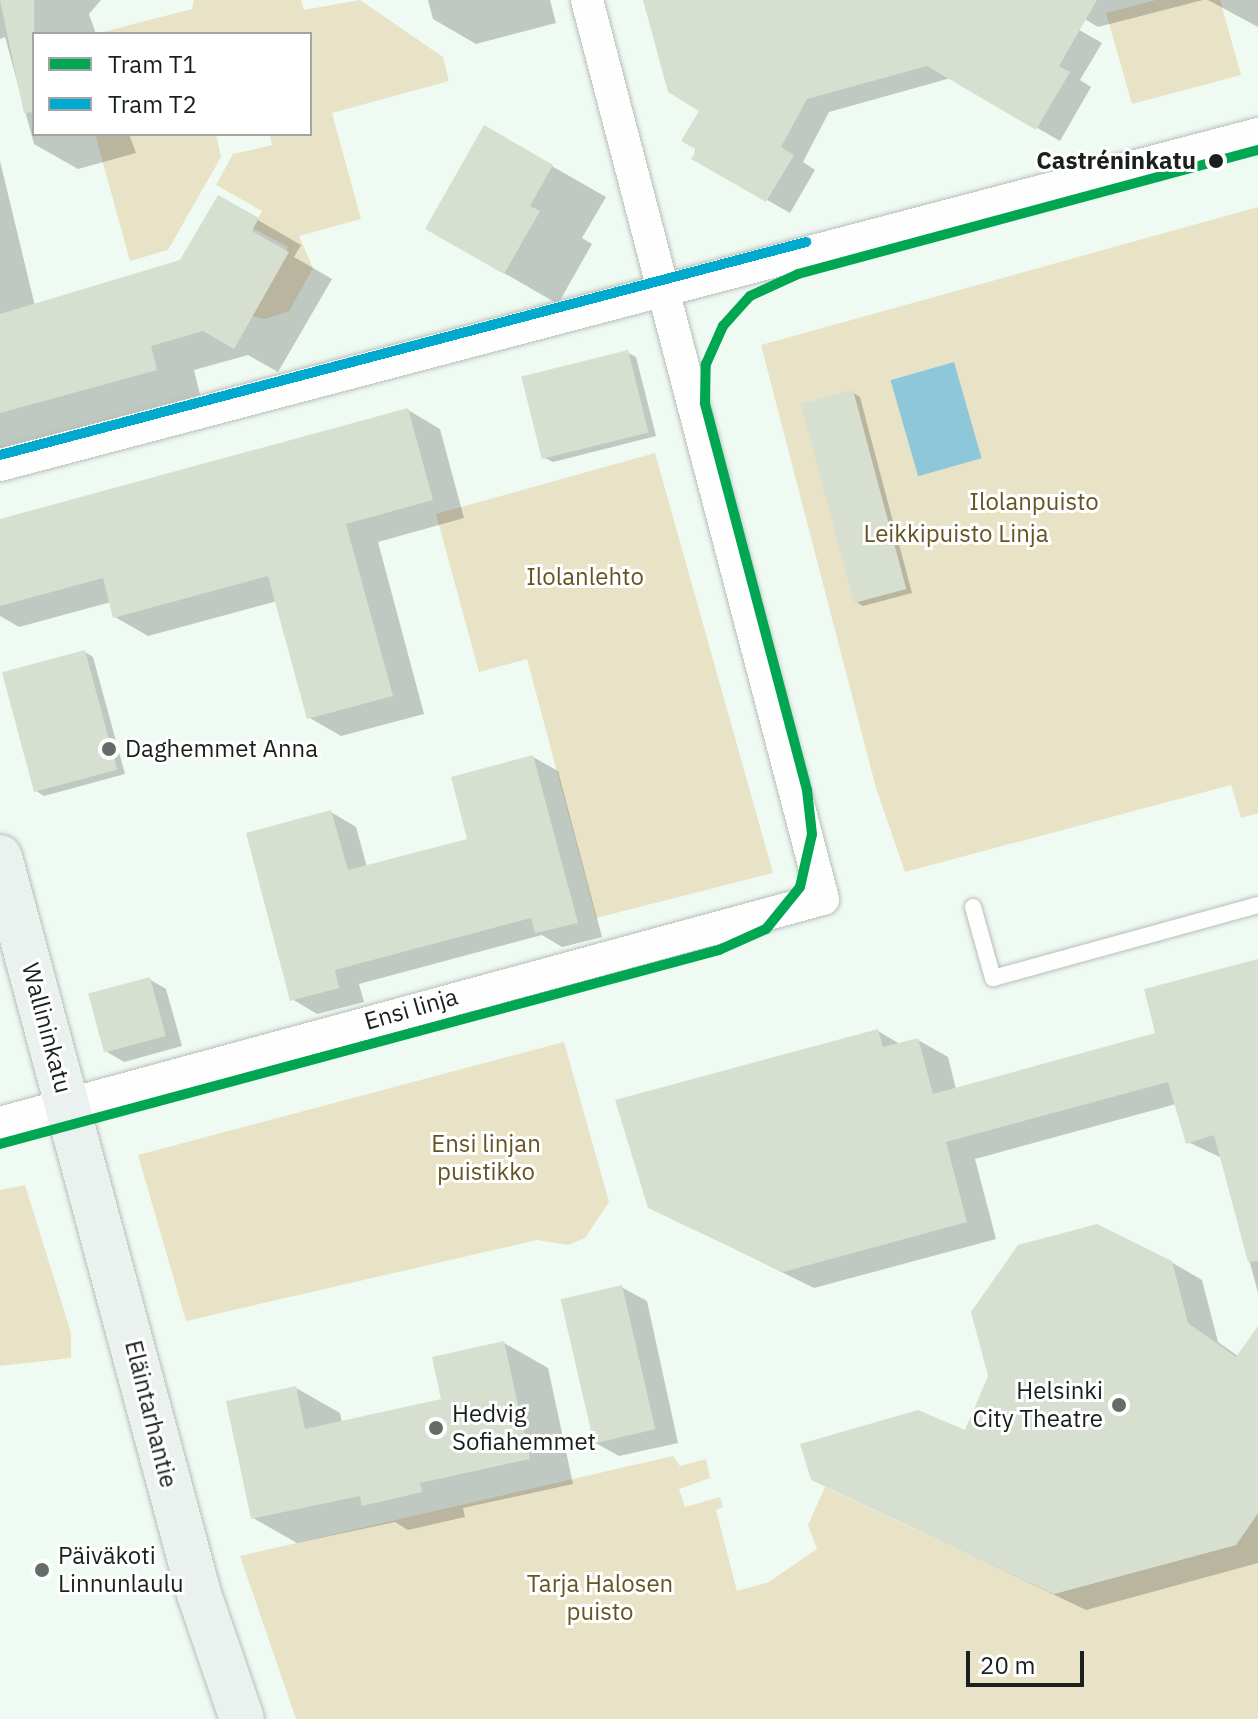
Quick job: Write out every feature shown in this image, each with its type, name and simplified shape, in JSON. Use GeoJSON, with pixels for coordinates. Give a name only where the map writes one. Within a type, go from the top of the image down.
{"type":"FeatureCollection","features":[{"type":"Feature","properties":{"kind":"main road","name":"Wallininkatu"},"geometry":{"type":"LineString","coordinates":[[0,857],[68,1106]]}},
{"type":"Feature","properties":{"kind":"main road","name":"Eläintarhantie"},"geometry":{"type":"LineString","coordinates":[[68,1106],[199,1594],[242,1719]]}},
{"type":"Feature","properties":{"kind":"street"},"geometry":{"type":"LineString","coordinates":[[587,0],[664,289]]}},
{"type":"Feature","properties":{"kind":"street"},"geometry":{"type":"LineString","coordinates":[[0,465],[1258,134]]}},
{"type":"Feature","properties":{"kind":"street","name":"Ensi linja"},"geometry":{"type":"LineString","coordinates":[[0,1123],[823,899],[664,289]]}},
{"type":"Feature","properties":{"kind":"lane"},"geometry":{"type":"LineString","coordinates":[[973,907],[993,978],[1258,905]]}},
{"type":"Feature","properties":{"kind":"green space"},"geometry":{"type":"Polygon","coordinates":[[[194,0],[301,0],[304,10],[360,0],[443,57],[449,81],[332,113],[361,219],[299,236],[313,268],[289,311],[265,319],[252,316],[288,247],[253,228],[262,211],[216,185],[233,154],[272,145],[270,136],[312,136],[312,32],[103,32],[192,9],[194,0]]]}},
{"type":"Feature","properties":{"kind":"green space"},"geometry":{"type":"Polygon","coordinates":[[[1156,0],[1220,0],[1241,75],[1132,104],[1106,13],[1156,0]]]}},
{"type":"Feature","properties":{"kind":"green space"},"geometry":{"type":"Polygon","coordinates":[[[96,136],[216,136],[221,157],[168,250],[130,261],[96,136]]]}},
{"type":"Feature","properties":{"kind":"green space","name":"Ilolanpuisto"},"geometry":{"type":"Polygon","coordinates":[[[1258,207],[1258,813],[1241,818],[1231,785],[905,872],[876,788],[761,345],[1258,207]]]}},
{"type":"Feature","properties":{"kind":"green space","name":"Ilolanlehto"},"geometry":{"type":"Polygon","coordinates":[[[655,453],[773,873],[596,918],[527,659],[479,672],[436,514],[655,453]]]}},
{"type":"Feature","properties":{"kind":"green space","name":"Ensi linjan puistikko"},"geometry":{"type":"Polygon","coordinates":[[[564,1042],[609,1202],[585,1238],[568,1245],[537,1240],[186,1321],[138,1155],[564,1042]]]}},
{"type":"Feature","properties":{"kind":"green space"},"geometry":{"type":"Polygon","coordinates":[[[25,1185],[71,1333],[71,1358],[0,1366],[0,1190],[25,1185]]]}},
{"type":"Feature","properties":{"kind":"green space","name":"Tarja Halosen puisto"},"geometry":{"type":"Polygon","coordinates":[[[673,1456],[680,1466],[706,1459],[710,1478],[679,1489],[685,1507],[720,1497],[723,1507],[716,1510],[737,1591],[769,1582],[817,1549],[808,1525],[825,1487],[1054,1594],[1236,1545],[1258,1513],[1258,1719],[296,1719],[240,1556],[673,1456]]]}},
{"type":"Feature","properties":{"kind":"water"},"geometry":{"type":"Polygon","coordinates":[[[954,362],[982,458],[918,476],[891,380],[954,362]]]}},
{"type":"Feature","properties":{"kind":"building"},"geometry":{"type":"Polygon","coordinates":[[[0,0],[34,0],[32,112],[24,113],[0,0]]]}},
{"type":"Feature","properties":{"kind":"building"},"geometry":{"type":"Polygon","coordinates":[[[643,0],[1097,0],[1059,66],[1070,72],[1036,130],[927,66],[807,99],[781,147],[794,155],[766,202],[691,159],[697,150],[681,141],[699,111],[668,92],[643,0]]]}},
{"type":"Feature","properties":{"kind":"building"},"geometry":{"type":"Polygon","coordinates":[[[484,125],[553,165],[530,206],[540,211],[504,274],[425,229],[484,125]]]}},
{"type":"Feature","properties":{"kind":"building"},"geometry":{"type":"Polygon","coordinates":[[[218,195],[259,218],[252,231],[289,252],[234,349],[203,331],[151,346],[157,370],[0,413],[0,314],[180,260],[218,195]]]}},
{"type":"Feature","properties":{"kind":"building"},"geometry":{"type":"Polygon","coordinates":[[[628,350],[649,432],[542,459],[521,377],[628,350]]]}},
{"type":"Feature","properties":{"kind":"building"},"geometry":{"type":"Polygon","coordinates":[[[853,390],[906,589],[854,603],[801,404],[853,390]]]}},
{"type":"Feature","properties":{"kind":"building"},"geometry":{"type":"Polygon","coordinates":[[[408,408],[433,500],[346,524],[393,696],[307,719],[268,576],[113,618],[103,578],[0,606],[0,519],[408,408]]]}},
{"type":"Feature","properties":{"kind":"building"},"geometry":{"type":"Polygon","coordinates":[[[85,650],[117,770],[34,792],[2,672],[85,650]]]}},
{"type":"Feature","properties":{"kind":"building"},"geometry":{"type":"Polygon","coordinates":[[[533,755],[578,923],[535,933],[531,918],[335,970],[339,988],[290,1001],[246,833],[331,810],[348,870],[467,839],[451,777],[533,755]]]}},
{"type":"Feature","properties":{"kind":"building"},"geometry":{"type":"Polygon","coordinates":[[[1258,959],[1258,1261],[1248,1262],[1214,1135],[1186,1144],[1168,1082],[946,1142],[967,1222],[783,1272],[648,1208],[615,1100],[878,1029],[883,1047],[918,1038],[933,1094],[1155,1033],[1144,989],[1258,959]]]}},
{"type":"Feature","properties":{"kind":"building"},"geometry":{"type":"Polygon","coordinates":[[[150,977],[166,1036],[104,1052],[88,994],[150,977]]]}},
{"type":"Feature","properties":{"kind":"building","name":"Helsinki City Theatre"},"geometry":{"type":"Polygon","coordinates":[[[1097,1224],[1172,1261],[1188,1323],[1236,1357],[1258,1326],[1258,1513],[1236,1545],[1054,1594],[811,1480],[800,1444],[918,1410],[965,1430],[988,1376],[971,1312],[1018,1245],[1097,1224]]]}},
{"type":"Feature","properties":{"kind":"building","name":"Hedvig Sofiahemmet"},"geometry":{"type":"Polygon","coordinates":[[[622,1285],[655,1429],[594,1443],[561,1299],[622,1285]]]}},
{"type":"Feature","properties":{"kind":"building","name":"Hedvig Sofiahemmet"},"geometry":{"type":"Polygon","coordinates":[[[504,1341],[530,1459],[420,1483],[422,1492],[362,1506],[360,1496],[251,1519],[226,1401],[296,1386],[305,1429],[441,1399],[432,1357],[504,1341]]]}},
{"type":"Feature","properties":{"kind":"tram line","name":"T1"},"geometry":{"type":"LineString","coordinates":[[0,1144],[719,950],[766,929],[800,887],[812,834],[807,790],[705,403],[706,364],[723,326],[750,296],[798,274],[1258,150]]}},
{"type":"Feature","properties":{"kind":"tram line","name":"T2"},"geometry":{"type":"LineString","coordinates":[[0,455],[806,242]]}},
{"type":"Feature","properties":{"kind":"place","name":"Castréninkatu"},"geometry":{"type":"Point","coordinates":[1216,161]}},
{"type":"Feature","properties":{"kind":"place","name":"Daghemmet Anna"},"geometry":{"type":"Point","coordinates":[109,749]}},
{"type":"Feature","properties":{"kind":"place","name":"Helsinki City Theatre"},"geometry":{"type":"Point","coordinates":[1119,1405]}},
{"type":"Feature","properties":{"kind":"place","name":"Hedvig Sofiahemmet"},"geometry":{"type":"Point","coordinates":[436,1428]}},
{"type":"Feature","properties":{"kind":"place","name":"Päiväkoti Linnunlaulu"},"geometry":{"type":"Point","coordinates":[42,1570]}},
{"type":"Feature","properties":{"kind":"park label","name":"Leikkipuisto Linja"},"geometry":{"type":"Point","coordinates":[956,534]}}]}
